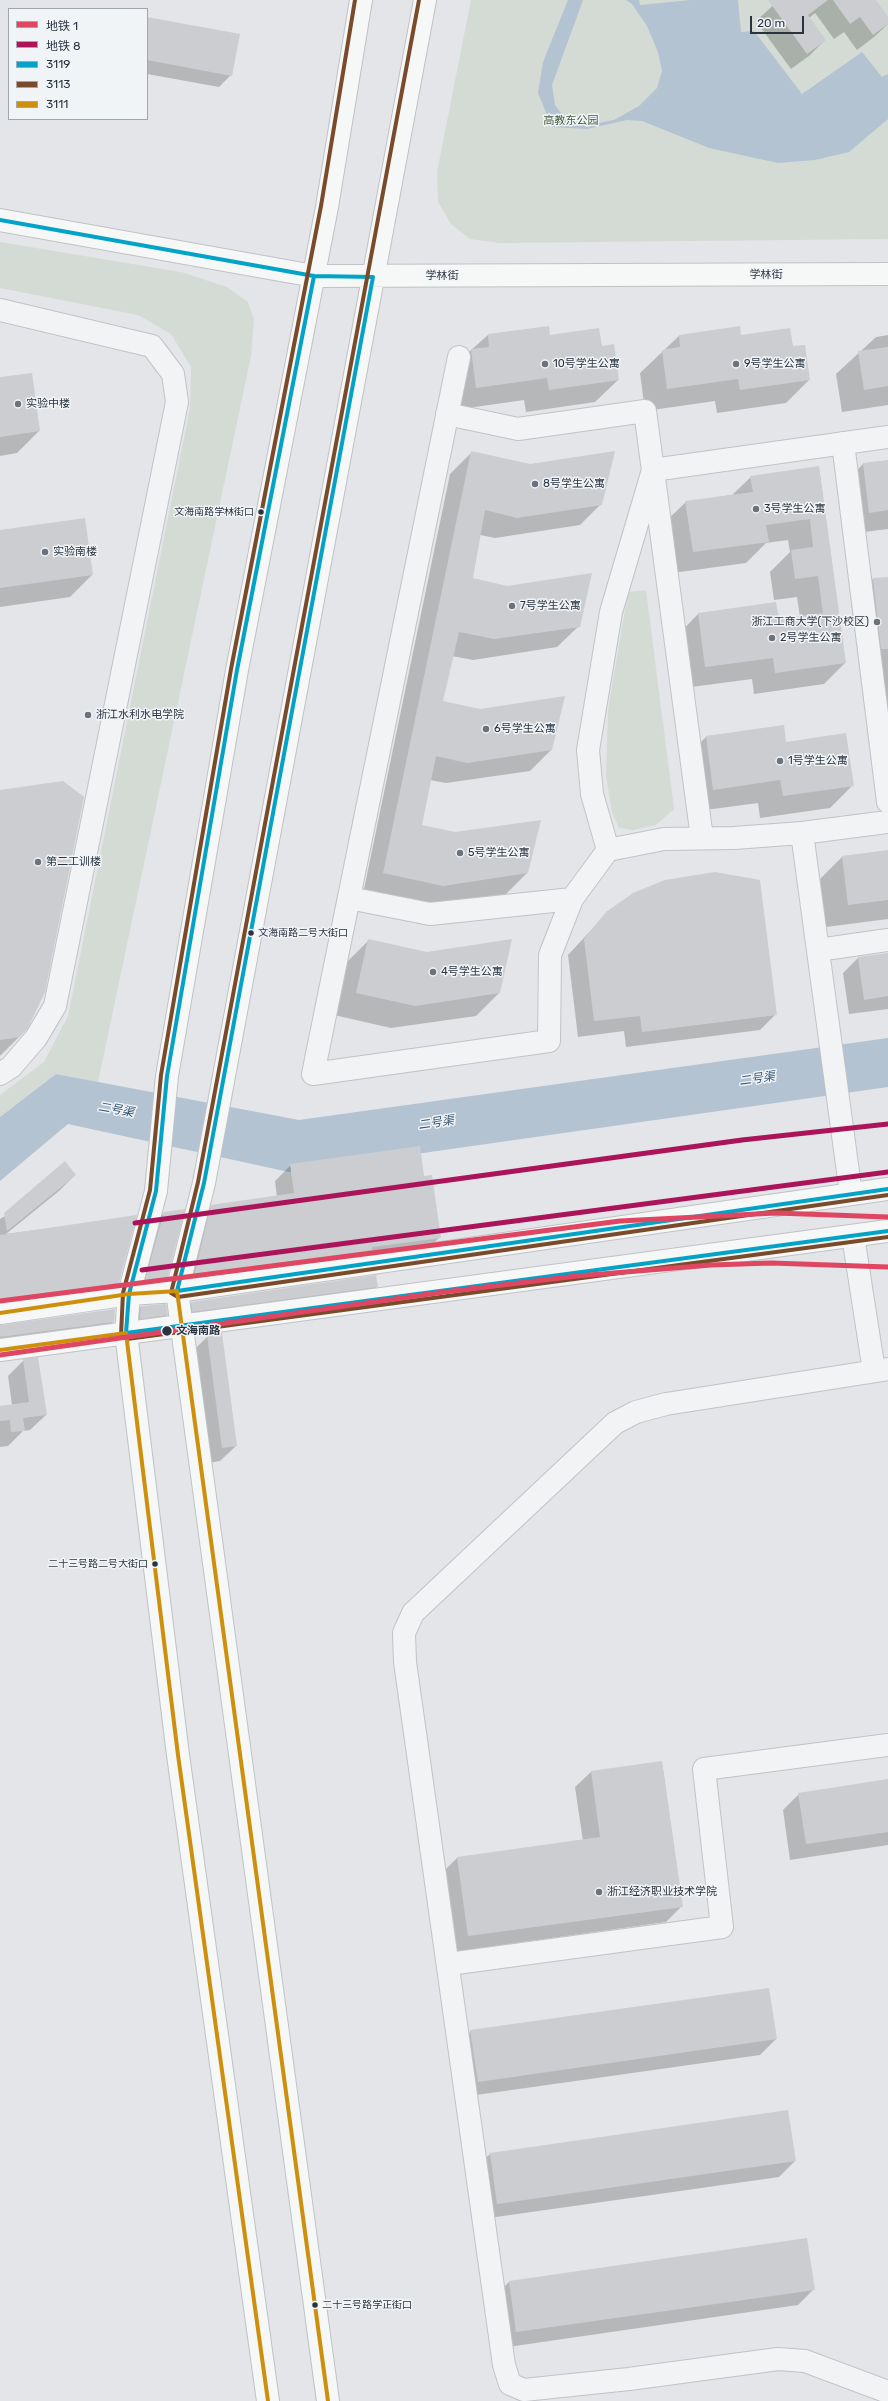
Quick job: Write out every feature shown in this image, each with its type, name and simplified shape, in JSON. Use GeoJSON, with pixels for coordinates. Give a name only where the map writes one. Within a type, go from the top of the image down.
{"type":"FeatureCollection","features":[{"type":"Feature","properties":{"kind":"main road"},"geometry":{"type":"LineString","coordinates":[[268,2401],[178,1755],[126,1333],[128,1294],[156,1191],[167,1076],[237,670],[314,276],[360,0]]}},
{"type":"Feature","properties":{"kind":"main road"},"geometry":{"type":"LineString","coordinates":[[328,2401],[180,1326],[177,1291],[204,1183],[220,1088],[425,0]]}},
{"type":"Feature","properties":{"kind":"main road","name":"学林街"},"geometry":{"type":"LineString","coordinates":[[0,220],[314,276],[372,277],[888,274]]}},
{"type":"Feature","properties":{"kind":"main road"},"geometry":{"type":"LineString","coordinates":[[0,1313],[128,1294],[177,1291],[888,1189]]}},
{"type":"Feature","properties":{"kind":"main road"},"geometry":{"type":"LineString","coordinates":[[0,1350],[888,1231]]}},
{"type":"Feature","properties":{"kind":"street"},"geometry":{"type":"LineString","coordinates":[[0,310],[152,346],[173,374],[176,402],[55,1006],[36,1038],[11,1067],[0,1074]]}},
{"type":"Feature","properties":{"kind":"street"},"geometry":{"type":"LineString","coordinates":[[459,357],[313,1074],[549,1041],[550,955],[572,899],[608,850],[664,839],[802,833],[888,822]]}},
{"type":"Feature","properties":{"kind":"street"},"geometry":{"type":"LineString","coordinates":[[447,414],[518,429],[645,412],[702,838]]}},
{"type":"Feature","properties":{"kind":"street"},"geometry":{"type":"LineString","coordinates":[[653,470],[888,437]]}},
{"type":"Feature","properties":{"kind":"street"},"geometry":{"type":"LineString","coordinates":[[843,443],[888,802]]}},
{"type":"Feature","properties":{"kind":"street"},"geometry":{"type":"LineString","coordinates":[[608,850],[592,794],[588,750],[610,612],[653,470]]}},
{"type":"Feature","properties":{"kind":"street"},"geometry":{"type":"LineString","coordinates":[[802,833],[851,1194]]}},
{"type":"Feature","properties":{"kind":"street"},"geometry":{"type":"LineString","coordinates":[[349,898],[430,914],[572,899]]}},
{"type":"Feature","properties":{"kind":"street"},"geometry":{"type":"LineString","coordinates":[[818,950],[888,940]]}},
{"type":"Feature","properties":{"kind":"street"},"geometry":{"type":"LineString","coordinates":[[853,1236],[881,1370],[666,1404],[636,1412],[615,1423],[413,1613],[404,1633],[405,1662],[449,1964],[504,2365],[510,2384],[524,2390],[629,2379],[778,2359],[805,2361],[888,2392]]}},
{"type":"Feature","properties":{"kind":"street"},"geometry":{"type":"LineString","coordinates":[[449,1964],[722,1927],[704,1770],[888,1745]]}},
{"type":"Feature","properties":{"kind":"green space","name":"高教东公园"},"geometry":{"type":"Polygon","coordinates":[[[471,0],[888,0],[888,239],[500,243],[470,239],[451,224],[438,202],[437,172],[471,0]]]}},
{"type":"Feature","properties":{"kind":"green space"},"geometry":{"type":"Polygon","coordinates":[[[0,242],[181,272],[227,287],[248,302],[254,319],[251,356],[98,1082],[56,1074],[0,1117],[0,1095],[44,1062],[68,1016],[190,408],[191,367],[171,334],[138,315],[0,288],[0,242]]]}},
{"type":"Feature","properties":{"kind":"green space"},"geometry":{"type":"Polygon","coordinates":[[[646,590],[674,809],[656,825],[633,830],[619,828],[612,812],[606,776],[608,710],[628,592],[646,590]]]}},
{"type":"Feature","properties":{"kind":"water"},"geometry":{"type":"Polygon","coordinates":[[[568,0],[583,0],[552,85],[555,105],[565,118],[588,125],[614,120],[639,106],[657,88],[662,71],[658,52],[647,26],[632,4],[626,0],[639,0],[640,5],[691,0],[738,0],[741,32],[754,31],[802,94],[862,52],[882,77],[888,74],[888,119],[849,152],[815,160],[778,163],[709,148],[642,121],[627,120],[587,129],[552,127],[538,93],[543,62],[568,0]]]}},
{"type":"Feature","properties":{"kind":"water","name":"二号渠"},"geometry":{"type":"Polygon","coordinates":[[[888,1038],[888,1087],[289,1172],[68,1124],[0,1181],[0,1117],[56,1074],[299,1120],[888,1038]]]}},
{"type":"Feature","properties":{"kind":"building"},"geometry":{"type":"Polygon","coordinates":[[[768,0],[828,0],[808,15],[826,40],[807,54],[768,0]]]}},
{"type":"Feature","properties":{"kind":"building"},"geometry":{"type":"Polygon","coordinates":[[[833,0],[876,0],[888,17],[888,24],[873,35],[860,17],[850,24],[833,0]]]}},
{"type":"Feature","properties":{"kind":"building"},"geometry":{"type":"Polygon","coordinates":[[[148,17],[240,34],[232,76],[148,60],[148,17]]]}},
{"type":"Feature","properties":{"kind":"building","name":"10号学生公寓"},"geometry":{"type":"Polygon","coordinates":[[[549,326],[550,335],[599,328],[602,346],[614,344],[619,380],[549,390],[547,378],[476,388],[471,349],[489,347],[488,334],[549,326]]]}},
{"type":"Feature","properties":{"kind":"building","name":"9号学生公寓"},"geometry":{"type":"Polygon","coordinates":[[[740,326],[741,335],[790,328],[793,346],[805,345],[810,380],[740,390],[738,379],[667,389],[662,350],[680,347],[679,335],[740,326]]]}},
{"type":"Feature","properties":{"kind":"building"},"geometry":{"type":"Polygon","coordinates":[[[888,347],[888,386],[864,390],[858,351],[888,347]]]}},
{"type":"Feature","properties":{"kind":"building","name":"实验中楼"},"geometry":{"type":"Polygon","coordinates":[[[32,373],[40,431],[0,437],[0,377],[32,373]]]}},
{"type":"Feature","properties":{"kind":"building"},"geometry":{"type":"Polygon","coordinates":[[[471,451],[530,464],[615,451],[602,505],[517,518],[485,510],[473,578],[507,586],[592,573],[580,627],[494,639],[459,632],[443,701],[480,709],[565,696],[552,750],[467,763],[436,756],[422,825],[455,832],[541,820],[528,873],[443,886],[383,873],[471,451]]]}},
{"type":"Feature","properties":{"kind":"building"},"geometry":{"type":"Polygon","coordinates":[[[888,460],[888,510],[869,513],[863,463],[888,460]]]}},
{"type":"Feature","properties":{"kind":"building"},"geometry":{"type":"Polygon","coordinates":[[[819,466],[846,663],[775,673],[773,658],[705,667],[698,613],[776,602],[779,619],[823,613],[818,576],[795,579],[791,550],[813,547],[810,519],[766,525],[769,542],[693,552],[685,501],[753,492],[750,476],[819,466]]]}},
{"type":"Feature","properties":{"kind":"building","name":"实验南楼"},"geometry":{"type":"Polygon","coordinates":[[[85,518],[93,575],[0,588],[0,530],[85,518]]]}},
{"type":"Feature","properties":{"kind":"building"},"geometry":{"type":"Polygon","coordinates":[[[888,577],[888,649],[881,649],[873,578],[888,577]]]}},
{"type":"Feature","properties":{"kind":"building","name":"1号学生公寓"},"geometry":{"type":"Polygon","coordinates":[[[784,725],[786,742],[846,733],[854,786],[783,796],[780,780],[713,790],[706,736],[784,725]]]}},
{"type":"Feature","properties":{"kind":"building","name":"第二工训楼"},"geometry":{"type":"Polygon","coordinates":[[[63,781],[84,797],[45,992],[28,1028],[20,1037],[0,1040],[0,790],[63,781]]]}},
{"type":"Feature","properties":{"kind":"building"},"geometry":{"type":"Polygon","coordinates":[[[888,850],[888,900],[848,905],[842,856],[888,850]]]}},
{"type":"Feature","properties":{"kind":"building"},"geometry":{"type":"Polygon","coordinates":[[[715,872],[760,880],[777,1015],[642,1032],[640,1016],[594,1021],[584,939],[606,912],[633,893],[665,880],[715,872]]]}},
{"type":"Feature","properties":{"kind":"building","name":"4号学生公寓"},"geometry":{"type":"Polygon","coordinates":[[[368,939],[427,952],[512,939],[500,993],[415,1006],[356,993],[368,939]]]}},
{"type":"Feature","properties":{"kind":"building"},"geometry":{"type":"Polygon","coordinates":[[[888,953],[888,996],[864,1000],[858,957],[888,953]]]}},
{"type":"Feature","properties":{"kind":"building"},"geometry":{"type":"Polygon","coordinates":[[[420,1146],[424,1176],[432,1175],[441,1238],[372,1247],[372,1250],[194,1276],[211,1205],[294,1193],[290,1164],[420,1146]]]}},
{"type":"Feature","properties":{"kind":"building"},"geometry":{"type":"Polygon","coordinates":[[[65,1161],[76,1175],[7,1231],[4,1213],[65,1161]]]}},
{"type":"Feature","properties":{"kind":"building"},"geometry":{"type":"Polygon","coordinates":[[[185,1209],[167,1279],[145,1280],[164,1212],[185,1209]]]}},
{"type":"Feature","properties":{"kind":"building"},"geometry":{"type":"Polygon","coordinates":[[[137,1215],[119,1283],[0,1300],[0,1235],[137,1215]]]}},
{"type":"Feature","properties":{"kind":"building"},"geometry":{"type":"Polygon","coordinates":[[[376,1275],[378,1287],[192,1312],[191,1302],[376,1275]]]}},
{"type":"Feature","properties":{"kind":"building"},"geometry":{"type":"Polygon","coordinates":[[[166,1304],[168,1315],[140,1319],[141,1306],[166,1304]]]}},
{"type":"Feature","properties":{"kind":"building"},"geometry":{"type":"Polygon","coordinates":[[[115,1309],[114,1322],[0,1337],[0,1325],[115,1309]]]}},
{"type":"Feature","properties":{"kind":"building"},"geometry":{"type":"Polygon","coordinates":[[[222,1333],[237,1446],[222,1448],[207,1335],[222,1333]]]}},
{"type":"Feature","properties":{"kind":"building"},"geometry":{"type":"Polygon","coordinates":[[[38,1357],[47,1415],[23,1418],[25,1431],[11,1432],[10,1420],[0,1421],[0,1406],[29,1402],[23,1359],[38,1357]]]}},
{"type":"Feature","properties":{"kind":"building"},"geometry":{"type":"Polygon","coordinates":[[[662,1761],[683,1907],[468,1936],[457,1857],[600,1837],[591,1771],[662,1761]]]}},
{"type":"Feature","properties":{"kind":"building"},"geometry":{"type":"Polygon","coordinates":[[[888,1779],[888,1832],[806,1844],[798,1793],[888,1779]]]}},
{"type":"Feature","properties":{"kind":"building"},"geometry":{"type":"Polygon","coordinates":[[[769,1988],[777,2039],[478,2082],[470,2030],[769,1988]]]}},
{"type":"Feature","properties":{"kind":"building"},"geometry":{"type":"Polygon","coordinates":[[[788,2110],[796,2161],[497,2204],[490,2153],[788,2110]]]}},
{"type":"Feature","properties":{"kind":"building"},"geometry":{"type":"Polygon","coordinates":[[[807,2238],[815,2290],[516,2332],[509,2281],[807,2238]]]}},
{"type":"Feature","properties":{"kind":"metro line","name":"8"},"geometry":{"type":"LineString","coordinates":[[135,1223],[742,1140],[888,1124]]}},
{"type":"Feature","properties":{"kind":"metro line","name":"8"},"geometry":{"type":"LineString","coordinates":[[142,1270],[888,1172]]}},
{"type":"Feature","properties":{"kind":"metro line","name":"1"},"geometry":{"type":"LineString","coordinates":[[0,1301],[620,1221],[776,1213],[888,1217]]}},
{"type":"Feature","properties":{"kind":"metro line","name":"1"},"geometry":{"type":"LineString","coordinates":[[0,1355],[444,1292],[577,1276],[711,1265],[771,1263],[888,1267]]}},
{"type":"Feature","properties":{"kind":"transit line","name":"3113"},"geometry":{"type":"LineString","coordinates":[[355,0],[321,206],[231,669],[161,1075],[150,1190],[123,1293],[121,1335],[127,1339],[888,1237]]}},
{"type":"Feature","properties":{"kind":"transit line","name":"3113"},"geometry":{"type":"LineString","coordinates":[[419,0],[198,1182],[171,1293],[178,1297],[888,1195]]}},
{"type":"Feature","properties":{"kind":"transit line","name":"3119"},"geometry":{"type":"LineString","coordinates":[[0,220],[314,276],[373,277],[204,1183],[177,1291],[888,1189]]}},
{"type":"Feature","properties":{"kind":"transit line","name":"3119"},"geometry":{"type":"LineString","coordinates":[[314,276],[237,670],[167,1076],[156,1191],[129,1294],[126,1333],[888,1231]]}},
{"type":"Feature","properties":{"kind":"transit line","name":"3111"},"geometry":{"type":"LineString","coordinates":[[0,1313],[129,1294],[177,1291],[328,2401]]}},
{"type":"Feature","properties":{"kind":"transit line","name":"3111"},"geometry":{"type":"LineString","coordinates":[[0,1350],[126,1333],[178,1755],[268,2401]]}},
{"type":"Feature","properties":{"kind":"place","name":"10号学生公寓"},"geometry":{"type":"Point","coordinates":[545,364]}},
{"type":"Feature","properties":{"kind":"place","name":"9号学生公寓"},"geometry":{"type":"Point","coordinates":[736,364]}},
{"type":"Feature","properties":{"kind":"place","name":"实验中楼"},"geometry":{"type":"Point","coordinates":[18,404]}},
{"type":"Feature","properties":{"kind":"place","name":"8号学生公寓"},"geometry":{"type":"Point","coordinates":[535,484]}},
{"type":"Feature","properties":{"kind":"place","name":"3号学生公寓"},"geometry":{"type":"Point","coordinates":[756,509]}},
{"type":"Feature","properties":{"kind":"place","name":"文海南路学林街口"},"geometry":{"type":"Point","coordinates":[261,512]}},
{"type":"Feature","properties":{"kind":"place","name":"实验南楼"},"geometry":{"type":"Point","coordinates":[45,552]}},
{"type":"Feature","properties":{"kind":"place","name":"7号学生公寓"},"geometry":{"type":"Point","coordinates":[512,606]}},
{"type":"Feature","properties":{"kind":"place","name":"浙江工商大学(下沙校区)"},"geometry":{"type":"Point","coordinates":[877,622]}},
{"type":"Feature","properties":{"kind":"place","name":"2号学生公寓"},"geometry":{"type":"Point","coordinates":[772,638]}},
{"type":"Feature","properties":{"kind":"place","name":"浙江水利水电学院"},"geometry":{"type":"Point","coordinates":[88,715]}},
{"type":"Feature","properties":{"kind":"place","name":"6号学生公寓"},"geometry":{"type":"Point","coordinates":[486,729]}},
{"type":"Feature","properties":{"kind":"place","name":"1号学生公寓"},"geometry":{"type":"Point","coordinates":[780,761]}},
{"type":"Feature","properties":{"kind":"place","name":"5号学生公寓"},"geometry":{"type":"Point","coordinates":[460,853]}},
{"type":"Feature","properties":{"kind":"place","name":"第二工训楼"},"geometry":{"type":"Point","coordinates":[38,862]}},
{"type":"Feature","properties":{"kind":"place","name":"文海南路二号大街口"},"geometry":{"type":"Point","coordinates":[251,933]}},
{"type":"Feature","properties":{"kind":"place","name":"4号学生公寓"},"geometry":{"type":"Point","coordinates":[433,972]}},
{"type":"Feature","properties":{"kind":"place","name":"文海南路"},"geometry":{"type":"Point","coordinates":[167,1331]}},
{"type":"Feature","properties":{"kind":"place","name":"二十三号路二号大街口"},"geometry":{"type":"Point","coordinates":[155,1564]}},
{"type":"Feature","properties":{"kind":"place","name":"浙江经济职业技术学院"},"geometry":{"type":"Point","coordinates":[599,1892]}},
{"type":"Feature","properties":{"kind":"place","name":"二十三号路学正街口"},"geometry":{"type":"Point","coordinates":[315,2305]}}]}
